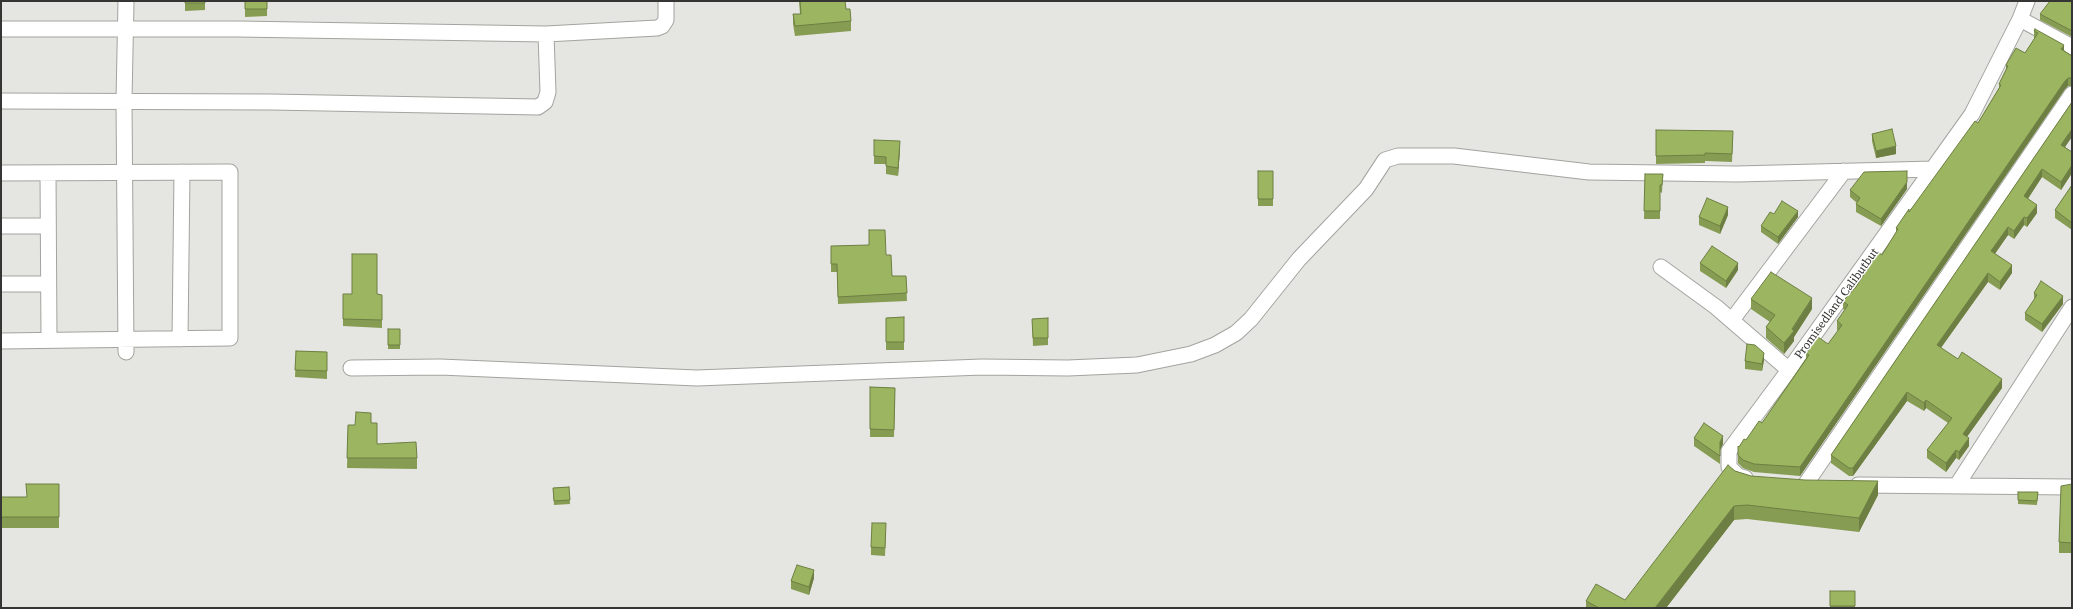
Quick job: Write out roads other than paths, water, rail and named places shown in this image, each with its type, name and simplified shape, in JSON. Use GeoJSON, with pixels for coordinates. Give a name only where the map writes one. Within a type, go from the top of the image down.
{"type":"FeatureCollection","features":[{"type":"Feature","properties":{"kind":"street"},"geometry":{"type":"LineString","coordinates":[[126,1],[124,101],[126,346]]}},
{"type":"Feature","properties":{"kind":"street"},"geometry":{"type":"LineString","coordinates":[[1,29],[488,32],[546,34],[657,28],[662,26],[666,20],[666,1]]}},
{"type":"Feature","properties":{"kind":"street","name":"Promisedland Calibutbut"},"geometry":{"type":"LineString","coordinates":[[1760,482],[1738,476],[1730,467],[1728,459],[1729,451],[1790,370],[1972,114],[2020,19],[2027,1]]}},
{"type":"Feature","properties":{"kind":"street"},"geometry":{"type":"LineString","coordinates":[[2020,19],[2072,48]]}},
{"type":"Feature","properties":{"kind":"street"},"geometry":{"type":"LineString","coordinates":[[1,101],[271,102],[538,107],[545,102],[548,92],[546,34]]}},
{"type":"Feature","properties":{"kind":"street"},"geometry":{"type":"LineString","coordinates":[[1790,484],[1812,485],[2072,94]]}},
{"type":"Feature","properties":{"kind":"street"},"geometry":{"type":"LineString","coordinates":[[350,368],[440,367],[696,378],[982,367],[1068,368],[1137,365],[1191,354],[1215,345],[1236,333],[1251,319],[1299,259],[1366,189],[1385,160],[1398,156],[1454,156],[1589,172],[1737,174],[1934,168]]}},
{"type":"Feature","properties":{"kind":"street"},"geometry":{"type":"LineString","coordinates":[[1732,320],[1844,171]]}},
{"type":"Feature","properties":{"kind":"street"},"geometry":{"type":"LineString","coordinates":[[180,339],[182,172]]}},
{"type":"Feature","properties":{"kind":"street"},"geometry":{"type":"LineString","coordinates":[[1,173],[230,172],[230,338],[180,339],[126,346],[49,340],[1,340]]}},
{"type":"Feature","properties":{"kind":"street"},"geometry":{"type":"LineString","coordinates":[[48,173],[49,340]]}},
{"type":"Feature","properties":{"kind":"street"},"geometry":{"type":"LineString","coordinates":[[1,226],[48,226]]}},
{"type":"Feature","properties":{"kind":"street"},"geometry":{"type":"LineString","coordinates":[[1661,267],[1732,320],[1790,370]]}},
{"type":"Feature","properties":{"kind":"street"},"geometry":{"type":"LineString","coordinates":[[1,284],[48,284]]}},
{"type":"Feature","properties":{"kind":"street"},"geometry":{"type":"LineString","coordinates":[[1956,485],[2072,307]]}},
{"type":"Feature","properties":{"kind":"street"},"geometry":{"type":"LineString","coordinates":[[1841,485],[2072,487]]}}]}
